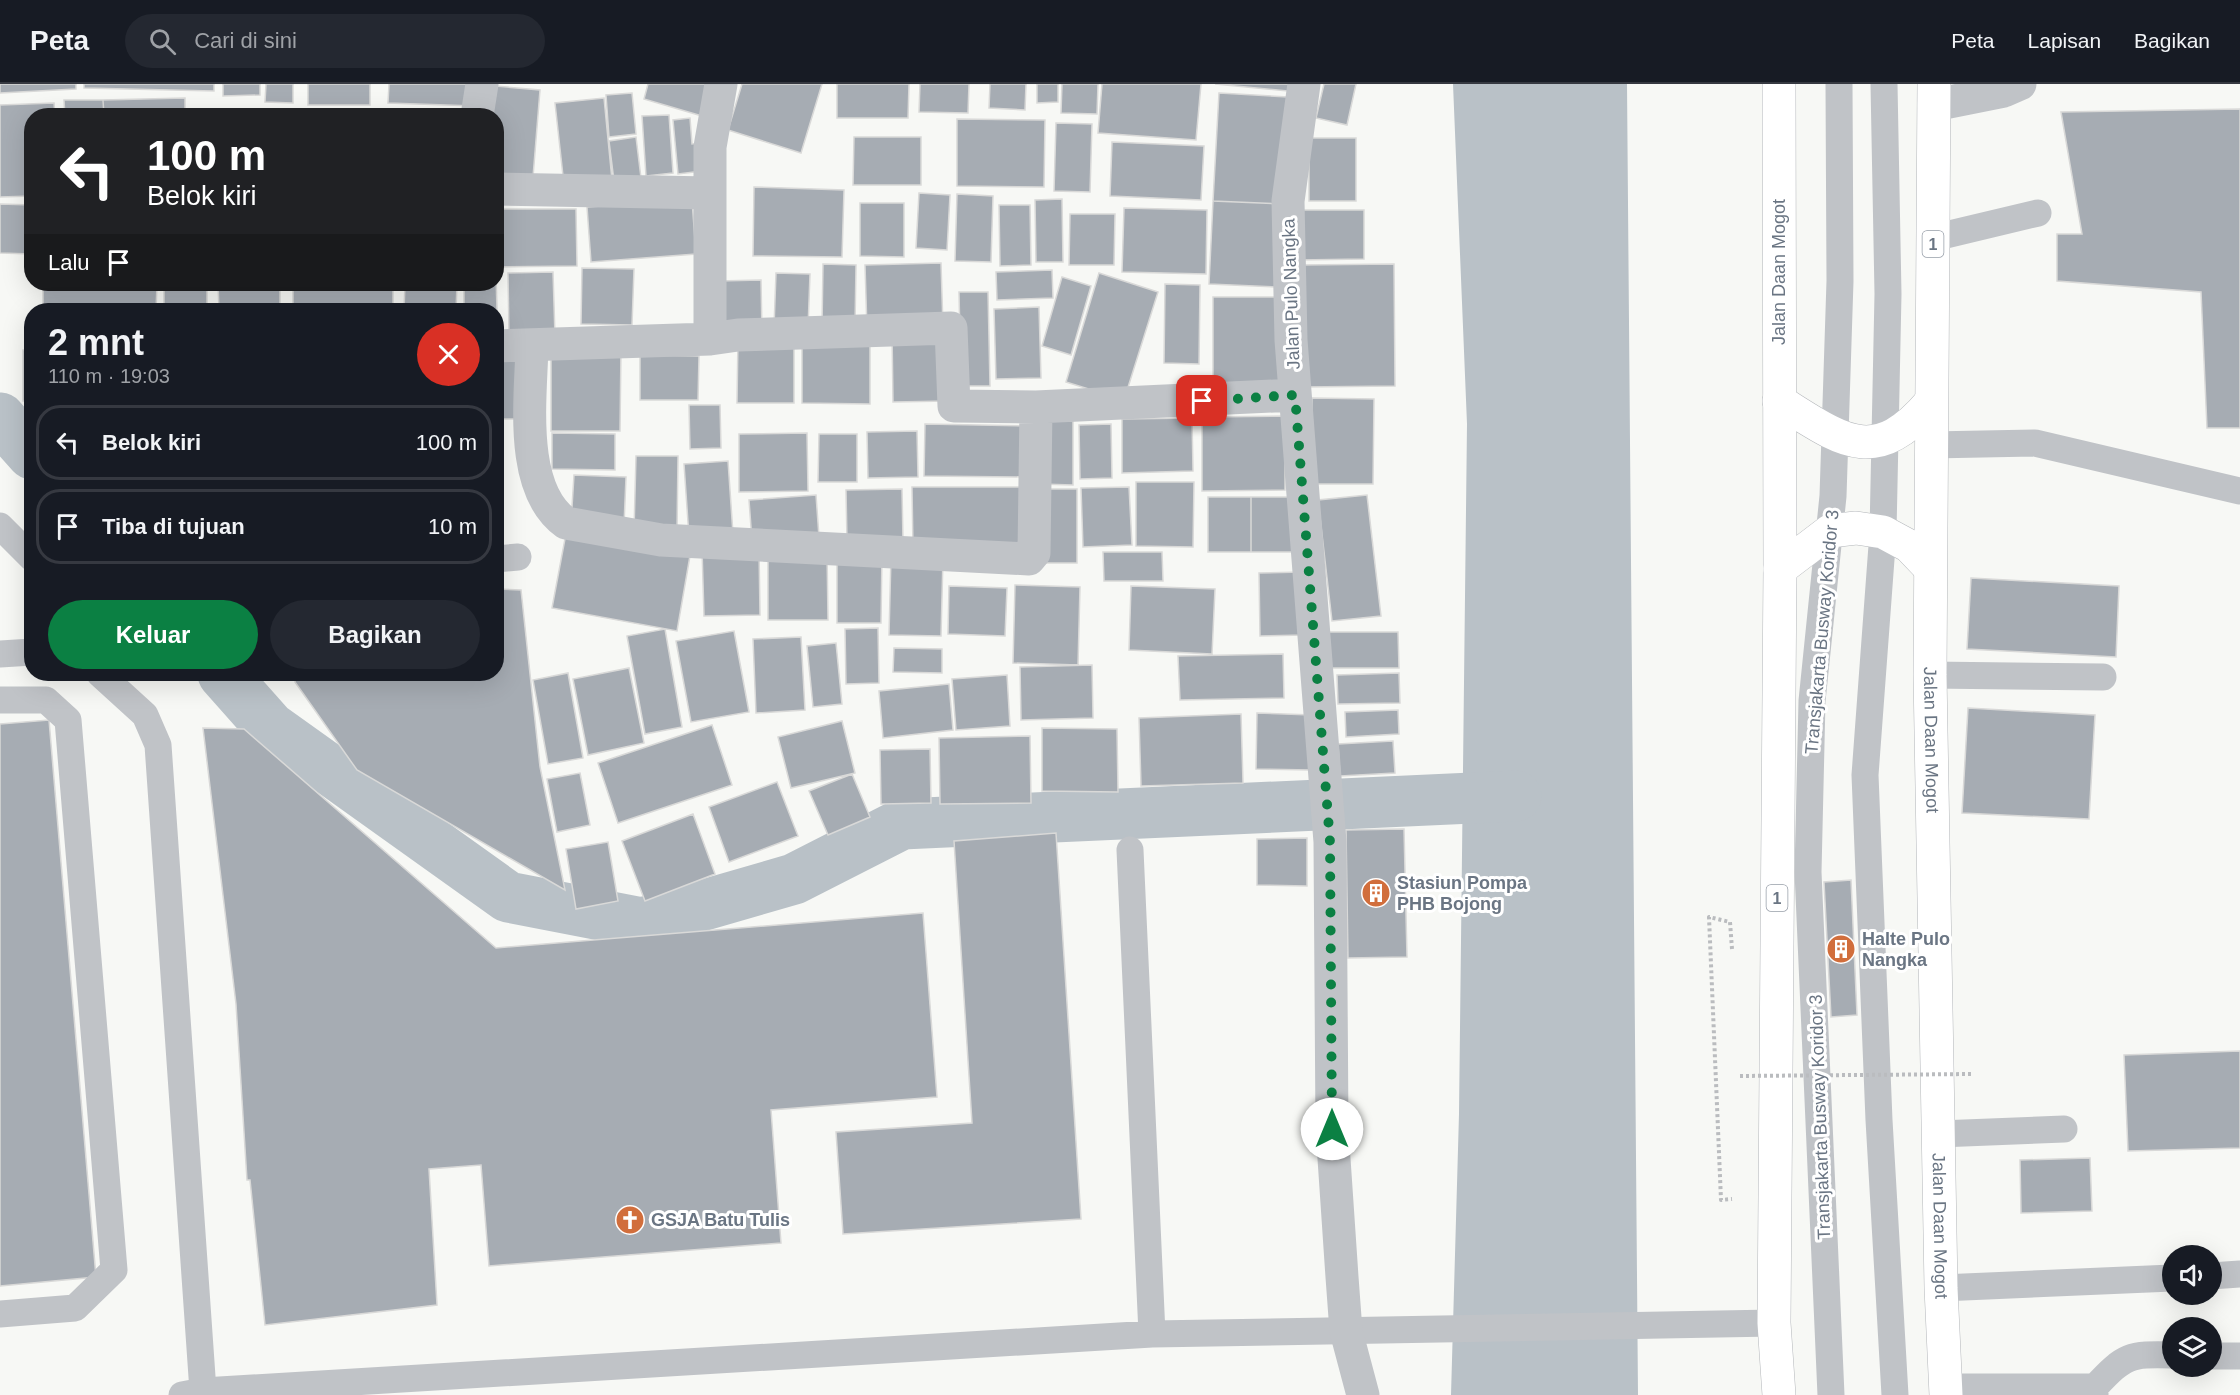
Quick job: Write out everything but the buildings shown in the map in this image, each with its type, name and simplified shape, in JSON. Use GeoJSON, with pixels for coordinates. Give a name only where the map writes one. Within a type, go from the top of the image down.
{"type":"FeatureCollection","features":[{"type":"Feature","properties":{"kind":"highway","name":"Jalan Daan Mogot"},"geometry":{"type":"LineString","coordinates":[[1779,84],[1780,569],[1774,1196],[1774,1323],[1779,1395]]}},
{"type":"Feature","properties":{"kind":"highway","name":"Jalan Daan Mogot"},"geometry":{"type":"LineString","coordinates":[[1934,95],[1929,568],[1941,1288],[1946,1391]]}},
{"type":"Feature","properties":{"kind":"highway"},"geometry":{"type":"LineString","coordinates":[[1779,400],[1836,436],[1860,442],[1884,440],[1910,426],[1930,404]]}},
{"type":"Feature","properties":{"kind":"highway"},"geometry":{"type":"LineString","coordinates":[[1780,569],[1830,531],[1856,528],[1883,532],[1909,546],[1929,568]]}},
{"type":"Feature","properties":{"kind":"street"},"geometry":{"type":"LineString","coordinates":[[478,108],[482,84]]}},
{"type":"Feature","properties":{"kind":"street"},"geometry":{"type":"LineString","coordinates":[[710,339],[710,147],[721,84]]}},
{"type":"Feature","properties":{"kind":"street","name":"Jalan Pulo Nangka"},"geometry":{"type":"LineString","coordinates":[[1304,84],[1288,201],[1291,340],[1330,842],[1332,1129],[1346,1331],[1363,1395]]}},
{"type":"Feature","properties":{"kind":"street"},"geometry":{"type":"LineString","coordinates":[[1934,95],[2004,91],[2020,84]]}},
{"type":"Feature","properties":{"kind":"street"},"geometry":{"type":"LineString","coordinates":[[504,189],[710,193]]}},
{"type":"Feature","properties":{"kind":"street"},"geometry":{"type":"LineString","coordinates":[[504,346],[951,328],[954,406],[1036,407],[1295,395]]}},
{"type":"Feature","properties":{"kind":"street"},"geometry":{"type":"LineString","coordinates":[[532,345],[530,434],[539,488],[554,514],[566,523],[661,540],[1029,559],[1034,553],[1036,407]]}},
{"type":"Feature","properties":{"kind":"lane","name":"Transjakarta Busway Koridor 3"},"geometry":{"type":"LineString","coordinates":[[1831,1395],[1808,872],[1812,700],[1830,531],[1836,436],[1840,281],[1839,84]]}},
{"type":"Feature","properties":{"kind":"lane"},"geometry":{"type":"LineString","coordinates":[[1884,84],[1888,294],[1883,532],[1865,774],[1879,1120],[1894,1395]]}},
{"type":"Feature","properties":{"kind":"lane"},"geometry":{"type":"LineString","coordinates":[[1933,238],[2038,213]]}},
{"type":"Feature","properties":{"kind":"lane"},"geometry":{"type":"LineString","coordinates":[[1931,445],[2035,443],[2240,491]]}},
{"type":"Feature","properties":{"kind":"lane"},"geometry":{"type":"LineString","coordinates":[[0,526],[24,550]]}},
{"type":"Feature","properties":{"kind":"lane"},"geometry":{"type":"LineString","coordinates":[[0,654],[24,652]]}},
{"type":"Feature","properties":{"kind":"lane"},"geometry":{"type":"LineString","coordinates":[[1930,675],[2103,677]]}},
{"type":"Feature","properties":{"kind":"lane"},"geometry":{"type":"LineString","coordinates":[[108,681],[144,715],[158,745],[193,1393],[1152,1334],[1774,1323]]}},
{"type":"Feature","properties":{"kind":"lane"},"geometry":{"type":"LineString","coordinates":[[0,700],[46,700],[68,720],[114,1270],[75,1308],[0,1314]]}},
{"type":"Feature","properties":{"kind":"lane"},"geometry":{"type":"LineString","coordinates":[[1130,850],[1152,1334]]}},
{"type":"Feature","properties":{"kind":"lane"},"geometry":{"type":"LineString","coordinates":[[1939,1134],[2064,1129]]}},
{"type":"Feature","properties":{"kind":"lane"},"geometry":{"type":"LineString","coordinates":[[2222,1275],[2240,1274]]}},
{"type":"Feature","properties":{"kind":"lane"},"geometry":{"type":"LineString","coordinates":[[1941,1288],[2162,1278]]}},
{"type":"Feature","properties":{"kind":"lane"},"geometry":{"type":"LineString","coordinates":[[1946,1391],[2095,1391],[2115,1366],[2137,1354],[2162,1355]]}},
{"type":"Feature","properties":{"kind":"lane"},"geometry":{"type":"LineString","coordinates":[[2222,1356],[2240,1356]]}},
{"type":"Feature","properties":{"kind":"path"},"geometry":{"type":"LineString","coordinates":[[1732,957],[1730,922],[1709,917],[1721,1200],[1774,1196]]}},
{"type":"Feature","properties":{"kind":"path"},"geometry":{"type":"LineString","coordinates":[[1739,1064],[1740,1076],[1973,1074]]}},
{"type":"Feature","properties":{"kind":"shaded area"},"geometry":{"type":"Polygon","coordinates":[[[1453,84],[1627,84],[1638,1395],[1451,1395],[1459,1114],[1467,424],[1453,84]]]}},
{"type":"Feature","properties":{"kind":"waterway"},"geometry":{"type":"LineString","coordinates":[[0,418],[24,445]]}},
{"type":"Feature","properties":{"kind":"waterway"},"geometry":{"type":"LineString","coordinates":[[229,681],[270,727],[508,897],[642,923],[794,879],[902,824],[1516,796]]}},
{"type":"Feature","properties":{"kind":"place","name":"Stasiun Pompa PHB Bojong"},"geometry":{"type":"Point","coordinates":[1376,893]}},
{"type":"Feature","properties":{"kind":"place","name":"Halte Pulo Nangka"},"geometry":{"type":"Point","coordinates":[1841,949]}},
{"type":"Feature","properties":{"kind":"place","name":"GSJA Batu Tulis"},"geometry":{"type":"Point","coordinates":[630,1220]}},
{"type":"Feature","properties":{"kind":"route"},"geometry":{"type":"LineString","coordinates":[[1202,401],[1295,395],[1330,842],[1332,1129]]}}]}
